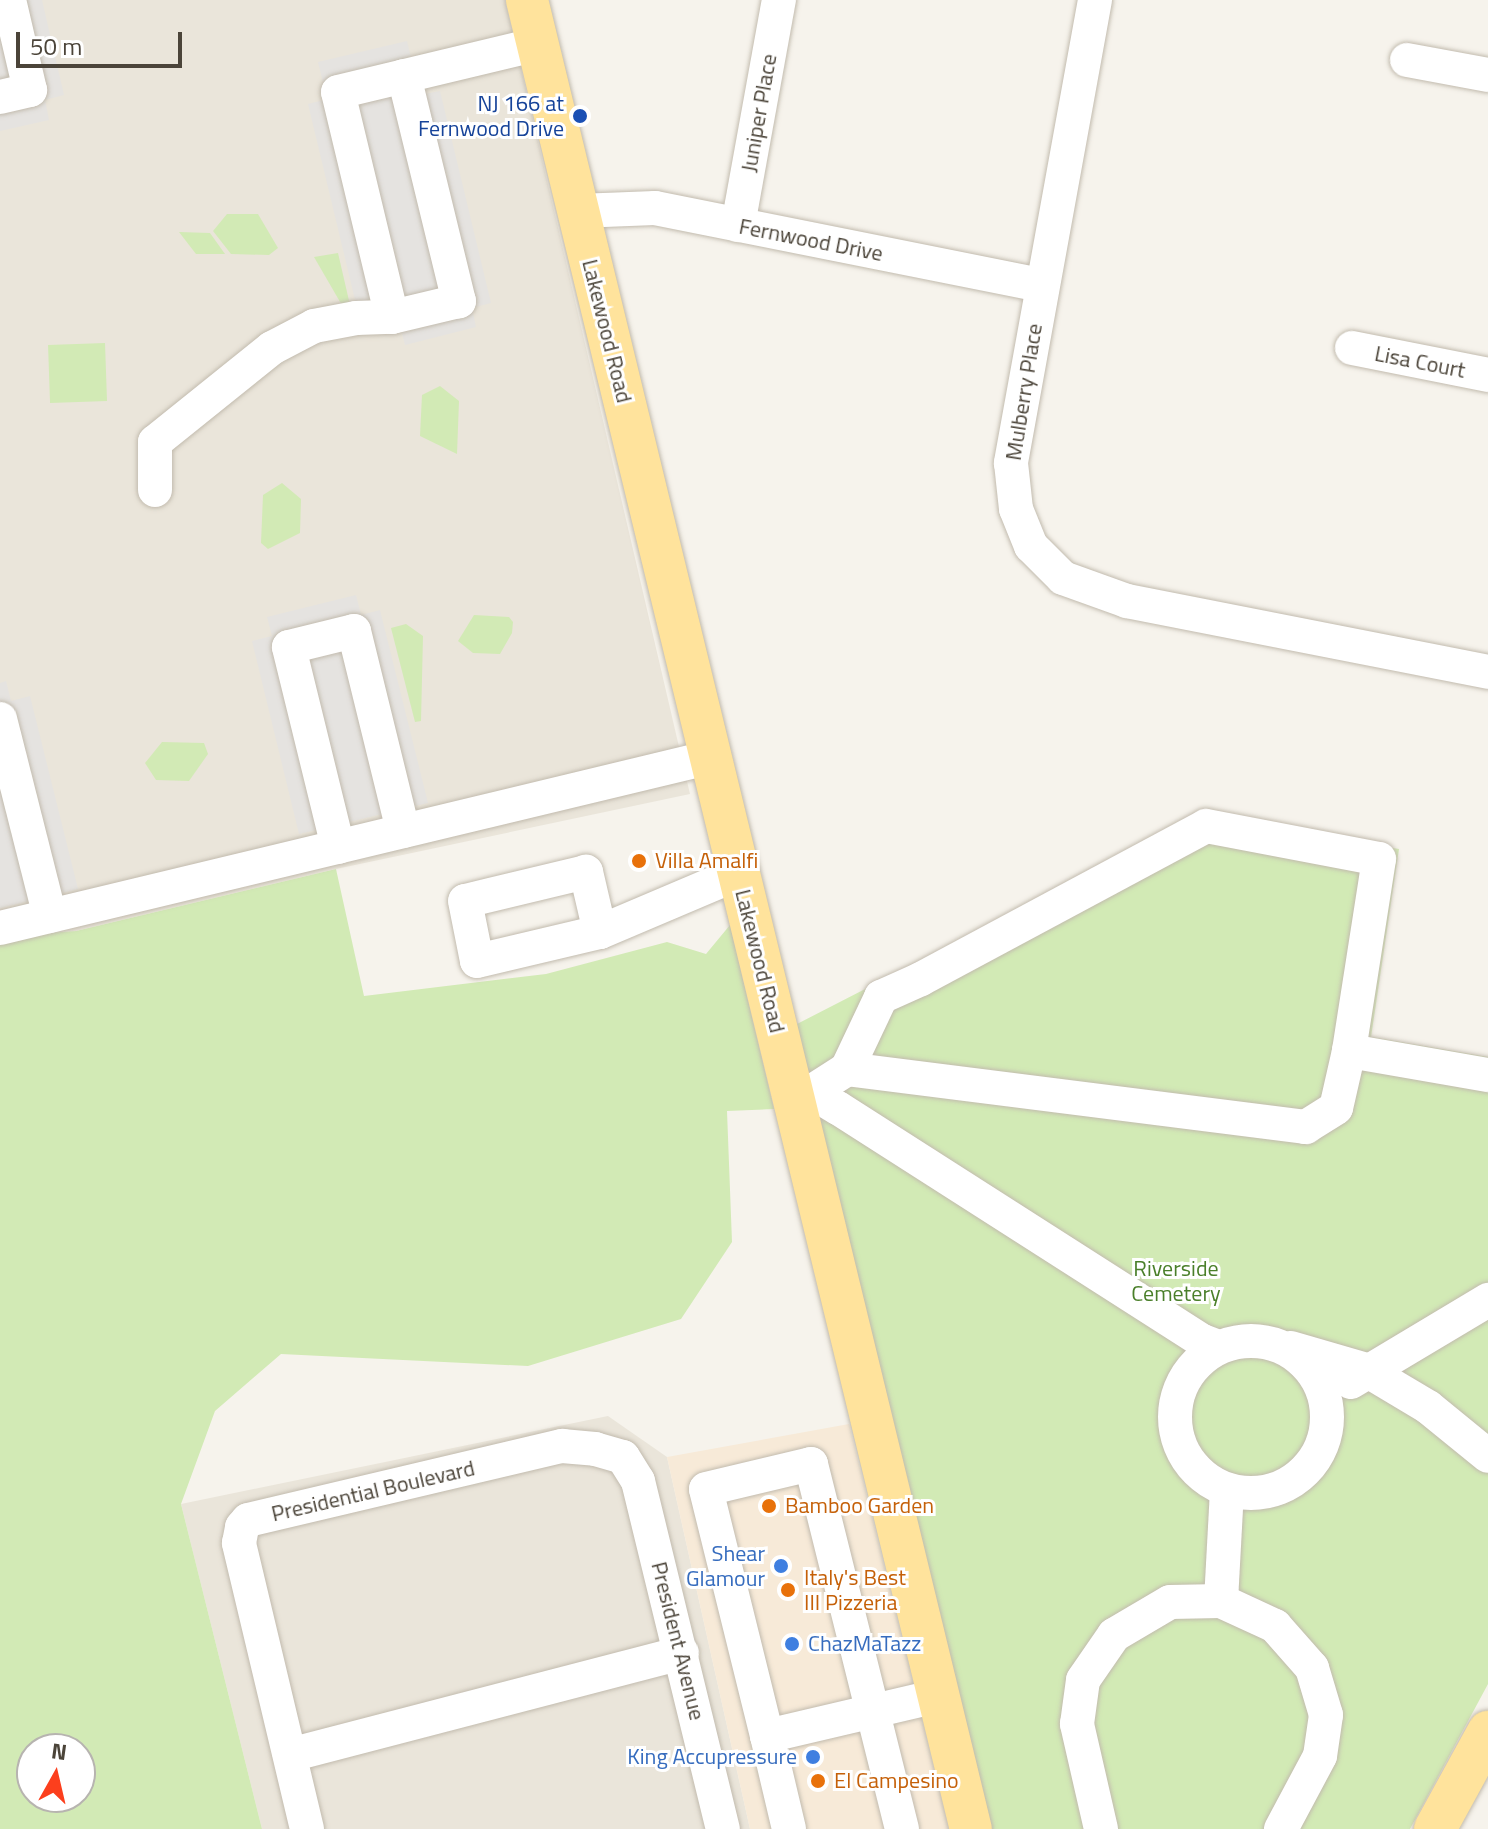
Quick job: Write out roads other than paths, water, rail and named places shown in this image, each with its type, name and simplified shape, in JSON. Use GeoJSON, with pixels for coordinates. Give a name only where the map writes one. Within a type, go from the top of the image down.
{"type":"FeatureCollection","features":[{"type":"Feature","properties":{"kind":"main road","name":"Lakewood Road"},"geometry":{"type":"LineString","coordinates":[[527,0],[739,873],[802,1091],[937,1696],[971,1829]]}},
{"type":"Feature","properties":{"kind":"main road"},"geometry":{"type":"LineString","coordinates":[[1435,1829],[1488,1732]]}},
{"type":"Feature","properties":{"kind":"street"},"geometry":{"type":"LineString","coordinates":[[0,97],[30,90],[9,0]]}},
{"type":"Feature","properties":{"kind":"street","name":"Juniper Place"},"geometry":{"type":"LineString","coordinates":[[738,225],[779,0]]}},
{"type":"Feature","properties":{"kind":"street","name":"Mulberry Place"},"geometry":{"type":"LineString","coordinates":[[1095,0],[1011,463],[1016,509],[1031,546],[1063,578],[1127,601],[1488,672]]}},
{"type":"Feature","properties":{"kind":"street"},"geometry":{"type":"LineString","coordinates":[[392,317],[338,92],[538,44]]}},
{"type":"Feature","properties":{"kind":"street"},"geometry":{"type":"LineString","coordinates":[[1407,60],[1488,75]]}},
{"type":"Feature","properties":{"kind":"street"},"geometry":{"type":"LineString","coordinates":[[155,490],[155,442],[272,348],[314,326],[356,318],[392,317],[459,301],[404,76]]}},
{"type":"Feature","properties":{"kind":"street","name":"Fernwood Drive"},"geometry":{"type":"LineString","coordinates":[[578,211],[655,208],[1042,285]]}},
{"type":"Feature","properties":{"kind":"street","name":"Lisa Court"},"geometry":{"type":"LineString","coordinates":[[1352,348],[1488,375]]}},
{"type":"Feature","properties":{"kind":"street"},"geometry":{"type":"LineString","coordinates":[[338,847],[289,647],[354,631],[403,831]]}},
{"type":"Feature","properties":{"kind":"street"},"geometry":{"type":"LineString","coordinates":[[0,719],[50,916]]}},
{"type":"Feature","properties":{"kind":"street"},"geometry":{"type":"LineString","coordinates":[[0,928],[711,757]]}},
{"type":"Feature","properties":{"kind":"street"},"geometry":{"type":"LineString","coordinates":[[802,1091],[847,1069],[1306,1127],[1336,1108],[1349,1051],[1379,859],[1206,826],[921,979],[881,997],[847,1069]]}},
{"type":"Feature","properties":{"kind":"street"},"geometry":{"type":"LineString","coordinates":[[600,932],[739,873]]}},
{"type":"Feature","properties":{"kind":"street"},"geometry":{"type":"LineString","coordinates":[[1349,1051],[1488,1075]]}},
{"type":"Feature","properties":{"kind":"street"},"geometry":{"type":"LineString","coordinates":[[802,1091],[1203,1341],[1219,1347]]}},
{"type":"Feature","properties":{"kind":"street"},"geometry":{"type":"LineString","coordinates":[[1488,1300],[1366,1370],[1343,1388],[1328,1420],[1324,1443],[1313,1463],[1297,1479],[1277,1490],[1254,1494],[1227,1491],[1204,1478],[1186,1459],[1176,1434],[1174,1408],[1182,1382],[1198,1361],[1219,1347],[1244,1341],[1270,1343],[1366,1370],[1428,1407],[1488,1456]]}},
{"type":"Feature","properties":{"kind":"street"},"geometry":{"type":"LineString","coordinates":[[1270,1343],[1293,1353],[1308,1366],[1326,1400],[1328,1420]]}},
{"type":"Feature","properties":{"kind":"street","name":"Presidential Boulevard"},"geometry":{"type":"LineString","coordinates":[[307,1829],[239,1543],[242,1527],[248,1520],[562,1446],[595,1449],[623,1457]]}},
{"type":"Feature","properties":{"kind":"street","name":"President Avenue"},"geometry":{"type":"LineString","coordinates":[[623,1457],[638,1481],[723,1829]]}},
{"type":"Feature","properties":{"kind":"street"},"geometry":{"type":"LineString","coordinates":[[789,1829],[706,1489],[811,1464],[902,1829]]}},
{"type":"Feature","properties":{"kind":"street"},"geometry":{"type":"LineString","coordinates":[[1221,1601],[1227,1491]]}},
{"type":"Feature","properties":{"kind":"street"},"geometry":{"type":"LineString","coordinates":[[1101,1829],[1077,1724],[1083,1680],[1114,1635],[1170,1602],[1221,1601],[1275,1626],[1312,1668],[1326,1715],[1320,1756],[1281,1829]]}},
{"type":"Feature","properties":{"kind":"street"},"geometry":{"type":"LineString","coordinates":[[290,1755],[682,1653]]}},
{"type":"Feature","properties":{"kind":"street"},"geometry":{"type":"LineString","coordinates":[[767,1736],[937,1696]]}},
{"type":"Feature","properties":{"kind":"place","name":"NJ 166 at Fernwood Drive"},"geometry":{"type":"Point","coordinates":[580,116]}},
{"type":"Feature","properties":{"kind":"place","name":"Villa Amalfi"},"geometry":{"type":"Point","coordinates":[639,861]}},
{"type":"Feature","properties":{"kind":"place","name":"Bamboo Garden"},"geometry":{"type":"Point","coordinates":[769,1506]}},
{"type":"Feature","properties":{"kind":"place","name":"Shear Glamour"},"geometry":{"type":"Point","coordinates":[781,1566]}},
{"type":"Feature","properties":{"kind":"place","name":"Italy's Best III Pizzeria"},"geometry":{"type":"Point","coordinates":[788,1590]}},
{"type":"Feature","properties":{"kind":"place","name":"ChazMaTazz"},"geometry":{"type":"Point","coordinates":[792,1644]}},
{"type":"Feature","properties":{"kind":"place","name":"King Accupressure"},"geometry":{"type":"Point","coordinates":[813,1757]}},
{"type":"Feature","properties":{"kind":"place","name":"El Campesino"},"geometry":{"type":"Point","coordinates":[818,1781]}},
{"type":"Feature","properties":{"kind":"park label","name":"Riverside Cemetery"},"geometry":{"type":"Point","coordinates":[1176,1280]}}]}
